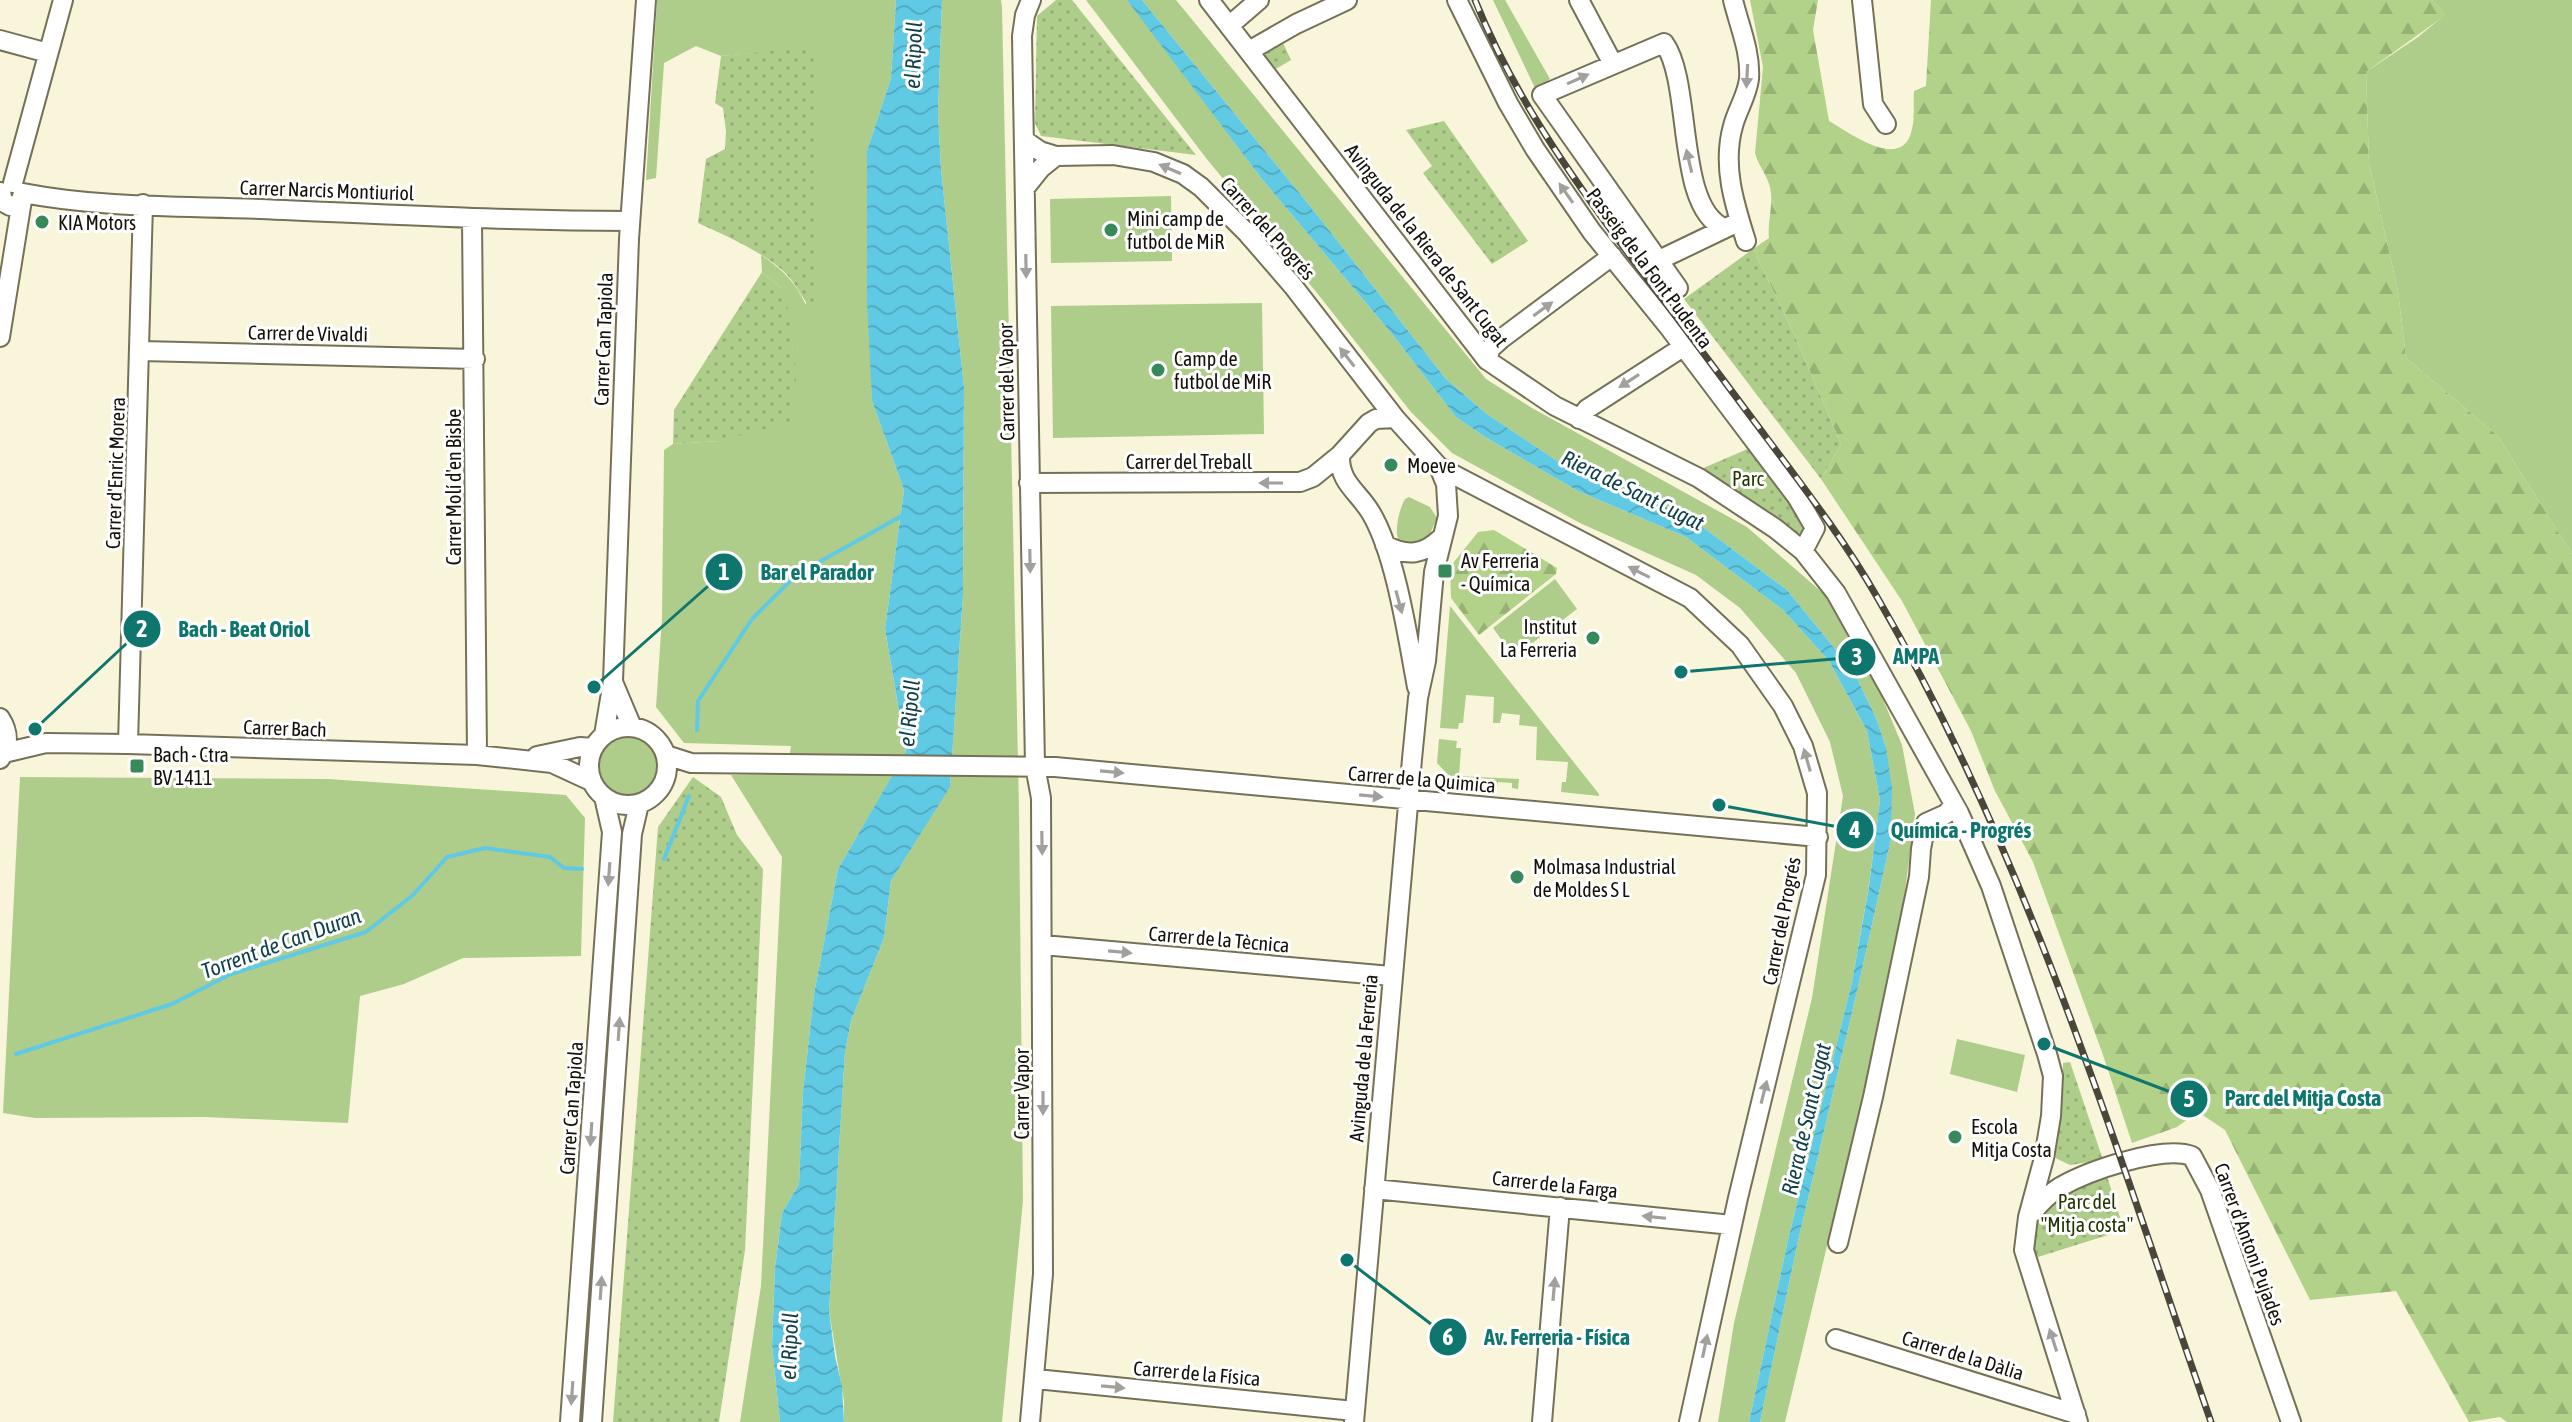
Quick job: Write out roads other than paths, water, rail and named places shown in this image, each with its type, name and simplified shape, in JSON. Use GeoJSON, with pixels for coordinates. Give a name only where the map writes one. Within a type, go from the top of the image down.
{"type":"FeatureCollection","features":[{"type":"Feature","properties":{"kind":"street"},"geometry":{"type":"LineString","coordinates":[[0,337],[9,196],[63,0]]}},
{"type":"Feature","properties":{"kind":"street","name":"Carrer Can Tapiola"},"geometry":{"type":"LineString","coordinates":[[598,741],[613,681],[630,221],[646,0]]}},
{"type":"Feature","properties":{"kind":"street","name":"Carrer del Vapor"},"geometry":{"type":"LineString","coordinates":[[1028,766],[1029,483],[1022,36],[1031,0]]}},
{"type":"Feature","properties":{"kind":"street","name":"Avinguda de la Riera de Sant Cugat"},"geometry":{"type":"LineString","coordinates":[[1209,0],[1487,360],[1579,419],[1699,478],[1776,529],[1803,551],[1836,593],[1954,805],[1991,886],[2053,1076],[2044,1158],[2028,1217],[2026,1258],[2077,1418]]}},
{"type":"Feature","properties":{"kind":"street"},"geometry":{"type":"LineString","coordinates":[[1230,25],[1259,0]]}},
{"type":"Feature","properties":{"kind":"street"},"geometry":{"type":"LineString","coordinates":[[1249,51],[1296,24],[1316,7],[1347,0]]}},
{"type":"Feature","properties":{"kind":"street","name":"Passeig de la Font Pudenta"},"geometry":{"type":"LineString","coordinates":[[1457,0],[1519,122],[1592,232],[1797,497],[1815,528],[1803,551]]}},
{"type":"Feature","properties":{"kind":"street"},"geometry":{"type":"LineString","coordinates":[[1579,0],[1613,64],[1664,43],[1667,46],[1679,89],[1685,145],[1694,182],[1714,222],[1731,222]]}},
{"type":"Feature","properties":{"kind":"street"},"geometry":{"type":"LineString","coordinates":[[1733,0],[1749,68],[1746,91],[1733,125],[1728,155],[1731,222],[1746,241]]}},
{"type":"Feature","properties":{"kind":"street"},"geometry":{"type":"LineString","coordinates":[[1862,0],[1873,104],[1886,124]]}},
{"type":"Feature","properties":{"kind":"street"},"geometry":{"type":"LineString","coordinates":[[0,40],[48,53]]}},
{"type":"Feature","properties":{"kind":"street","name":"Passeig de la Font Pudenta"},"geometry":{"type":"LineString","coordinates":[[1613,64],[1542,95],[1678,288]]}},
{"type":"Feature","properties":{"kind":"street","name":"Carrer del Progrés"},"geometry":{"type":"LineString","coordinates":[[1024,140],[1040,151],[1056,156],[1133,157],[1170,168],[1201,187],[1248,234],[1293,286],[1395,418]]}},
{"type":"Feature","properties":{"kind":"street"},"geometry":{"type":"LineString","coordinates":[[1025,188],[1041,168],[1056,156]]}},
{"type":"Feature","properties":{"kind":"street","name":"Carrer Narcis Montiuriol"},"geometry":{"type":"LineString","coordinates":[[9,196],[472,218],[630,221]]}},
{"type":"Feature","properties":{"kind":"street","name":"Carrer d'Enric Morera"},"geometry":{"type":"LineString","coordinates":[[128,744],[143,204]]}},
{"type":"Feature","properties":{"kind":"street","name":"Carrer Molí d'en Bisbe"},"geometry":{"type":"LineString","coordinates":[[472,218],[477,755]]}},
{"type":"Feature","properties":{"kind":"street"},"geometry":{"type":"LineString","coordinates":[[1657,261],[1731,222]]}},
{"type":"Feature","properties":{"kind":"street"},"geometry":{"type":"LineString","coordinates":[[1487,360],[1491,348],[1501,339],[1612,256]]}},
{"type":"Feature","properties":{"kind":"street"},"geometry":{"type":"LineString","coordinates":[[1579,419],[1587,409],[1683,347]]}},
{"type":"Feature","properties":{"kind":"street","name":"Carrer de Vivaldi"},"geometry":{"type":"LineString","coordinates":[[141,351],[475,359]]}},
{"type":"Feature","properties":{"kind":"street"},"geometry":{"type":"LineString","coordinates":[[1340,455],[1369,423],[1376,419],[1395,418]]}},
{"type":"Feature","properties":{"kind":"street","name":"Avinguda de la Ferreria"},"geometry":{"type":"LineString","coordinates":[[1354,1416],[1418,698],[1426,661],[1434,572],[1448,516],[1446,484],[1439,467],[1395,418]]}},
{"type":"Feature","properties":{"kind":"street","name":"Avinguda de la Ferreria"},"geometry":{"type":"LineString","coordinates":[[1340,455],[1343,478],[1371,513],[1385,545],[1406,625],[1418,698]]}},
{"type":"Feature","properties":{"kind":"street","name":"Carrer del Treball"},"geometry":{"type":"LineString","coordinates":[[1029,483],[1284,483],[1313,477],[1340,455]]}},
{"type":"Feature","properties":{"kind":"street","name":"Carrer del Progrés"},"geometry":{"type":"LineString","coordinates":[[1439,467],[1690,598],[1740,645],[1783,706],[1803,746],[1817,793],[1816,875],[1732,1225],[1689,1422]]}},
{"type":"Feature","properties":{"kind":"street"},"geometry":{"type":"LineString","coordinates":[[1385,545],[1395,551],[1413,554],[1426,550],[1442,537]]}},
{"type":"Feature","properties":{"kind":"street","name":"Carrer Can Tapiola"},"geometry":{"type":"LineString","coordinates":[[613,681],[632,727]]}},
{"type":"Feature","properties":{"kind":"street"},"geometry":{"type":"LineString","coordinates":[[2,756],[7,743],[3,724]]}},
{"type":"Feature","properties":{"kind":"street","name":"Carrer Bach"},"geometry":{"type":"LineString","coordinates":[[3,724],[46,743]]}},
{"type":"Feature","properties":{"kind":"street"},"geometry":{"type":"LineString","coordinates":[[666,755],[665,777],[655,794],[639,804],[615,803],[604,797],[591,781],[589,758],[598,741],[622,727],[632,727],[650,734],[666,755],[691,763],[1028,766]]}},
{"type":"Feature","properties":{"kind":"street","name":"Carrer Bach"},"geometry":{"type":"LineString","coordinates":[[523,758],[598,741]]}},
{"type":"Feature","properties":{"kind":"street","name":"Carrer Bach"},"geometry":{"type":"LineString","coordinates":[[2,756],[46,743],[477,755],[552,763],[591,781]]}},
{"type":"Feature","properties":{"kind":"street"},"geometry":{"type":"LineString","coordinates":[[665,777],[691,763]]}},
{"type":"Feature","properties":{"kind":"street","name":"Carrer de la Quimica"},"geometry":{"type":"LineString","coordinates":[[1028,766],[1818,837]]}},
{"type":"Feature","properties":{"kind":"street","name":"Carrer Vapor"},"geometry":{"type":"LineString","coordinates":[[1028,766],[1041,798],[1043,945],[1043,1274],[1030,1422]]}},
{"type":"Feature","properties":{"kind":"street","name":"Carrer Can Tapiola"},"geometry":{"type":"LineString","coordinates":[[570,1422],[612,832],[604,797]]}},
{"type":"Feature","properties":{"kind":"street"},"geometry":{"type":"LineString","coordinates":[[592,1422],[631,850],[639,804]]}},
{"type":"Feature","properties":{"kind":"street"},"geometry":{"type":"LineString","coordinates":[[1838,1243],[1873,1097],[1919,877],[1926,823],[1946,814],[1954,805]]}},
{"type":"Feature","properties":{"kind":"street","name":"Carrer de la Tècnica"},"geometry":{"type":"LineString","coordinates":[[1043,945],[1391,976]]}},
{"type":"Feature","properties":{"kind":"street","name":"Carrer d'Antoni Pujades"},"geometry":{"type":"LineString","coordinates":[[2028,1217],[2044,1199],[2071,1182],[2159,1153],[2181,1152],[2192,1156],[2210,1190],[2291,1422]]}},
{"type":"Feature","properties":{"kind":"street"},"geometry":{"type":"LineString","coordinates":[[2044,1158],[2060,1180],[2071,1182]]}},
{"type":"Feature","properties":{"kind":"street","name":"Carrer de la Farga"},"geometry":{"type":"LineString","coordinates":[[1374,1189],[1732,1225]]}},
{"type":"Feature","properties":{"kind":"street"},"geometry":{"type":"LineString","coordinates":[[1542,1422],[1560,1207]]}},
{"type":"Feature","properties":{"kind":"street","name":"Carrer de la Dàlia"},"geometry":{"type":"LineString","coordinates":[[1836,1339],[2077,1418]]}},
{"type":"Feature","properties":{"kind":"street","name":"Carrer de la Física"},"geometry":{"type":"LineString","coordinates":[[1036,1379],[1354,1416]]}},
{"type":"Feature","properties":{"kind":"water","name":"el Ripoll"},"geometry":{"type":"Polygon","coordinates":[[[896,0],[942,0],[938,113],[941,169],[964,387],[963,596],[950,787],[891,881],[884,938],[851,1021],[845,1052],[829,1311],[842,1386],[844,1422],[780,1422],[772,1345],[775,1268],[782,1213],[799,1184],[803,1092],[814,994],[838,869],[906,752],[885,629],[904,490],[872,401],[867,300],[867,151],[891,78],[896,0]]]}},
{"type":"Feature","properties":{"kind":"water"},"geometry":{"type":"Polygon","coordinates":[[[1127,0],[1142,0],[1446,379],[1487,414],[1575,473],[1664,506],[1704,528],[1787,590],[1854,672],[1876,718],[1886,747],[1892,788],[1891,839],[1798,1241],[1760,1422],[1749,1422],[1788,1240],[1852,982],[1869,886],[1880,800],[1867,731],[1829,661],[1783,610],[1686,537],[1578,491],[1456,417],[1392,334],[1261,178],[1127,0]]]}},
{"type":"Feature","properties":{"kind":"waterway","name":"Torrent de Can Duran"},"geometry":{"type":"LineString","coordinates":[[697,730],[698,701],[752,619],[796,575],[905,514]]}},
{"type":"Feature","properties":{"kind":"waterway","name":"Torrent de Can Duran"},"geometry":{"type":"LineString","coordinates":[[664,859],[689,796]]}},
{"type":"Feature","properties":{"kind":"waterway","name":"Torrent de Can Duran"},"geometry":{"type":"LineString","coordinates":[[16,1054],[172,1004],[231,974],[366,932],[413,895],[447,857],[485,848],[550,857],[564,868],[582,869]]}},
{"type":"Feature","properties":{"kind":"railway"},"geometry":{"type":"LineString","coordinates":[[1475,0],[1525,101],[1565,164],[1838,535],[1865,576],[1930,695],[1979,795],[2064,1001],[2211,1422]]}},
{"type":"Feature","properties":{"kind":"place","name":"KIA Motors"},"geometry":{"type":"Point","coordinates":[42,222]}},
{"type":"Feature","properties":{"kind":"place","name":"Mini camp de futbol de MiR"},"geometry":{"type":"Point","coordinates":[1111,230]}},
{"type":"Feature","properties":{"kind":"place","name":"Camp de futbol de MiR"},"geometry":{"type":"Point","coordinates":[1158,370]}},
{"type":"Feature","properties":{"kind":"place","name":"Moeve"},"geometry":{"type":"Point","coordinates":[1391,465]}},
{"type":"Feature","properties":{"kind":"place","name":"Av Ferreria - Química"},"geometry":{"type":"Point","coordinates":[1445,571]}},
{"type":"Feature","properties":{"kind":"place","name":"Institut La Ferreria"},"geometry":{"type":"Point","coordinates":[1593,638]}},
{"type":"Feature","properties":{"kind":"place","name":"AMPA"},"geometry":{"type":"Point","coordinates":[1681,672]}},
{"type":"Feature","properties":{"kind":"place","name":"Bar el Parador"},"geometry":{"type":"Point","coordinates":[594,687]}},
{"type":"Feature","properties":{"kind":"place","name":"Bach - Beat Oriol"},"geometry":{"type":"Point","coordinates":[35,729]}},
{"type":"Feature","properties":{"kind":"place","name":"Bach - Ctra BV 1411"},"geometry":{"type":"Point","coordinates":[137,766]}},
{"type":"Feature","properties":{"kind":"place","name":"Química - Progrés"},"geometry":{"type":"Point","coordinates":[1719,805]}},
{"type":"Feature","properties":{"kind":"place","name":"Molmasa Industrial de Moldes S L"},"geometry":{"type":"Point","coordinates":[1517,877]}},
{"type":"Feature","properties":{"kind":"place","name":"Parc del Mitja Costa"},"geometry":{"type":"Point","coordinates":[2044,1044]}},
{"type":"Feature","properties":{"kind":"place","name":"Escola Mitja Costa"},"geometry":{"type":"Point","coordinates":[1955,1137]}},
{"type":"Feature","properties":{"kind":"place","name":"Av. Ferreria - Física"},"geometry":{"type":"Point","coordinates":[1347,1260]}},
{"type":"Feature","properties":{"kind":"park label","name":"Parc"},"geometry":{"type":"Point","coordinates":[1748,478]}},
{"type":"Feature","properties":{"kind":"park label","name":"Parc del \"Mitja costa\""},"geometry":{"type":"Point","coordinates":[2087,1212]}},
{"type":"Feature","properties":{"kind":"water label","name":"Riera de Sant Cugat"},"geometry":{"type":"Point","coordinates":[1633,490]}},
{"type":"Feature","properties":{"kind":"water label","name":"Riera de Sant Cugat"},"geometry":{"type":"Point","coordinates":[1806,1119]}}]}
